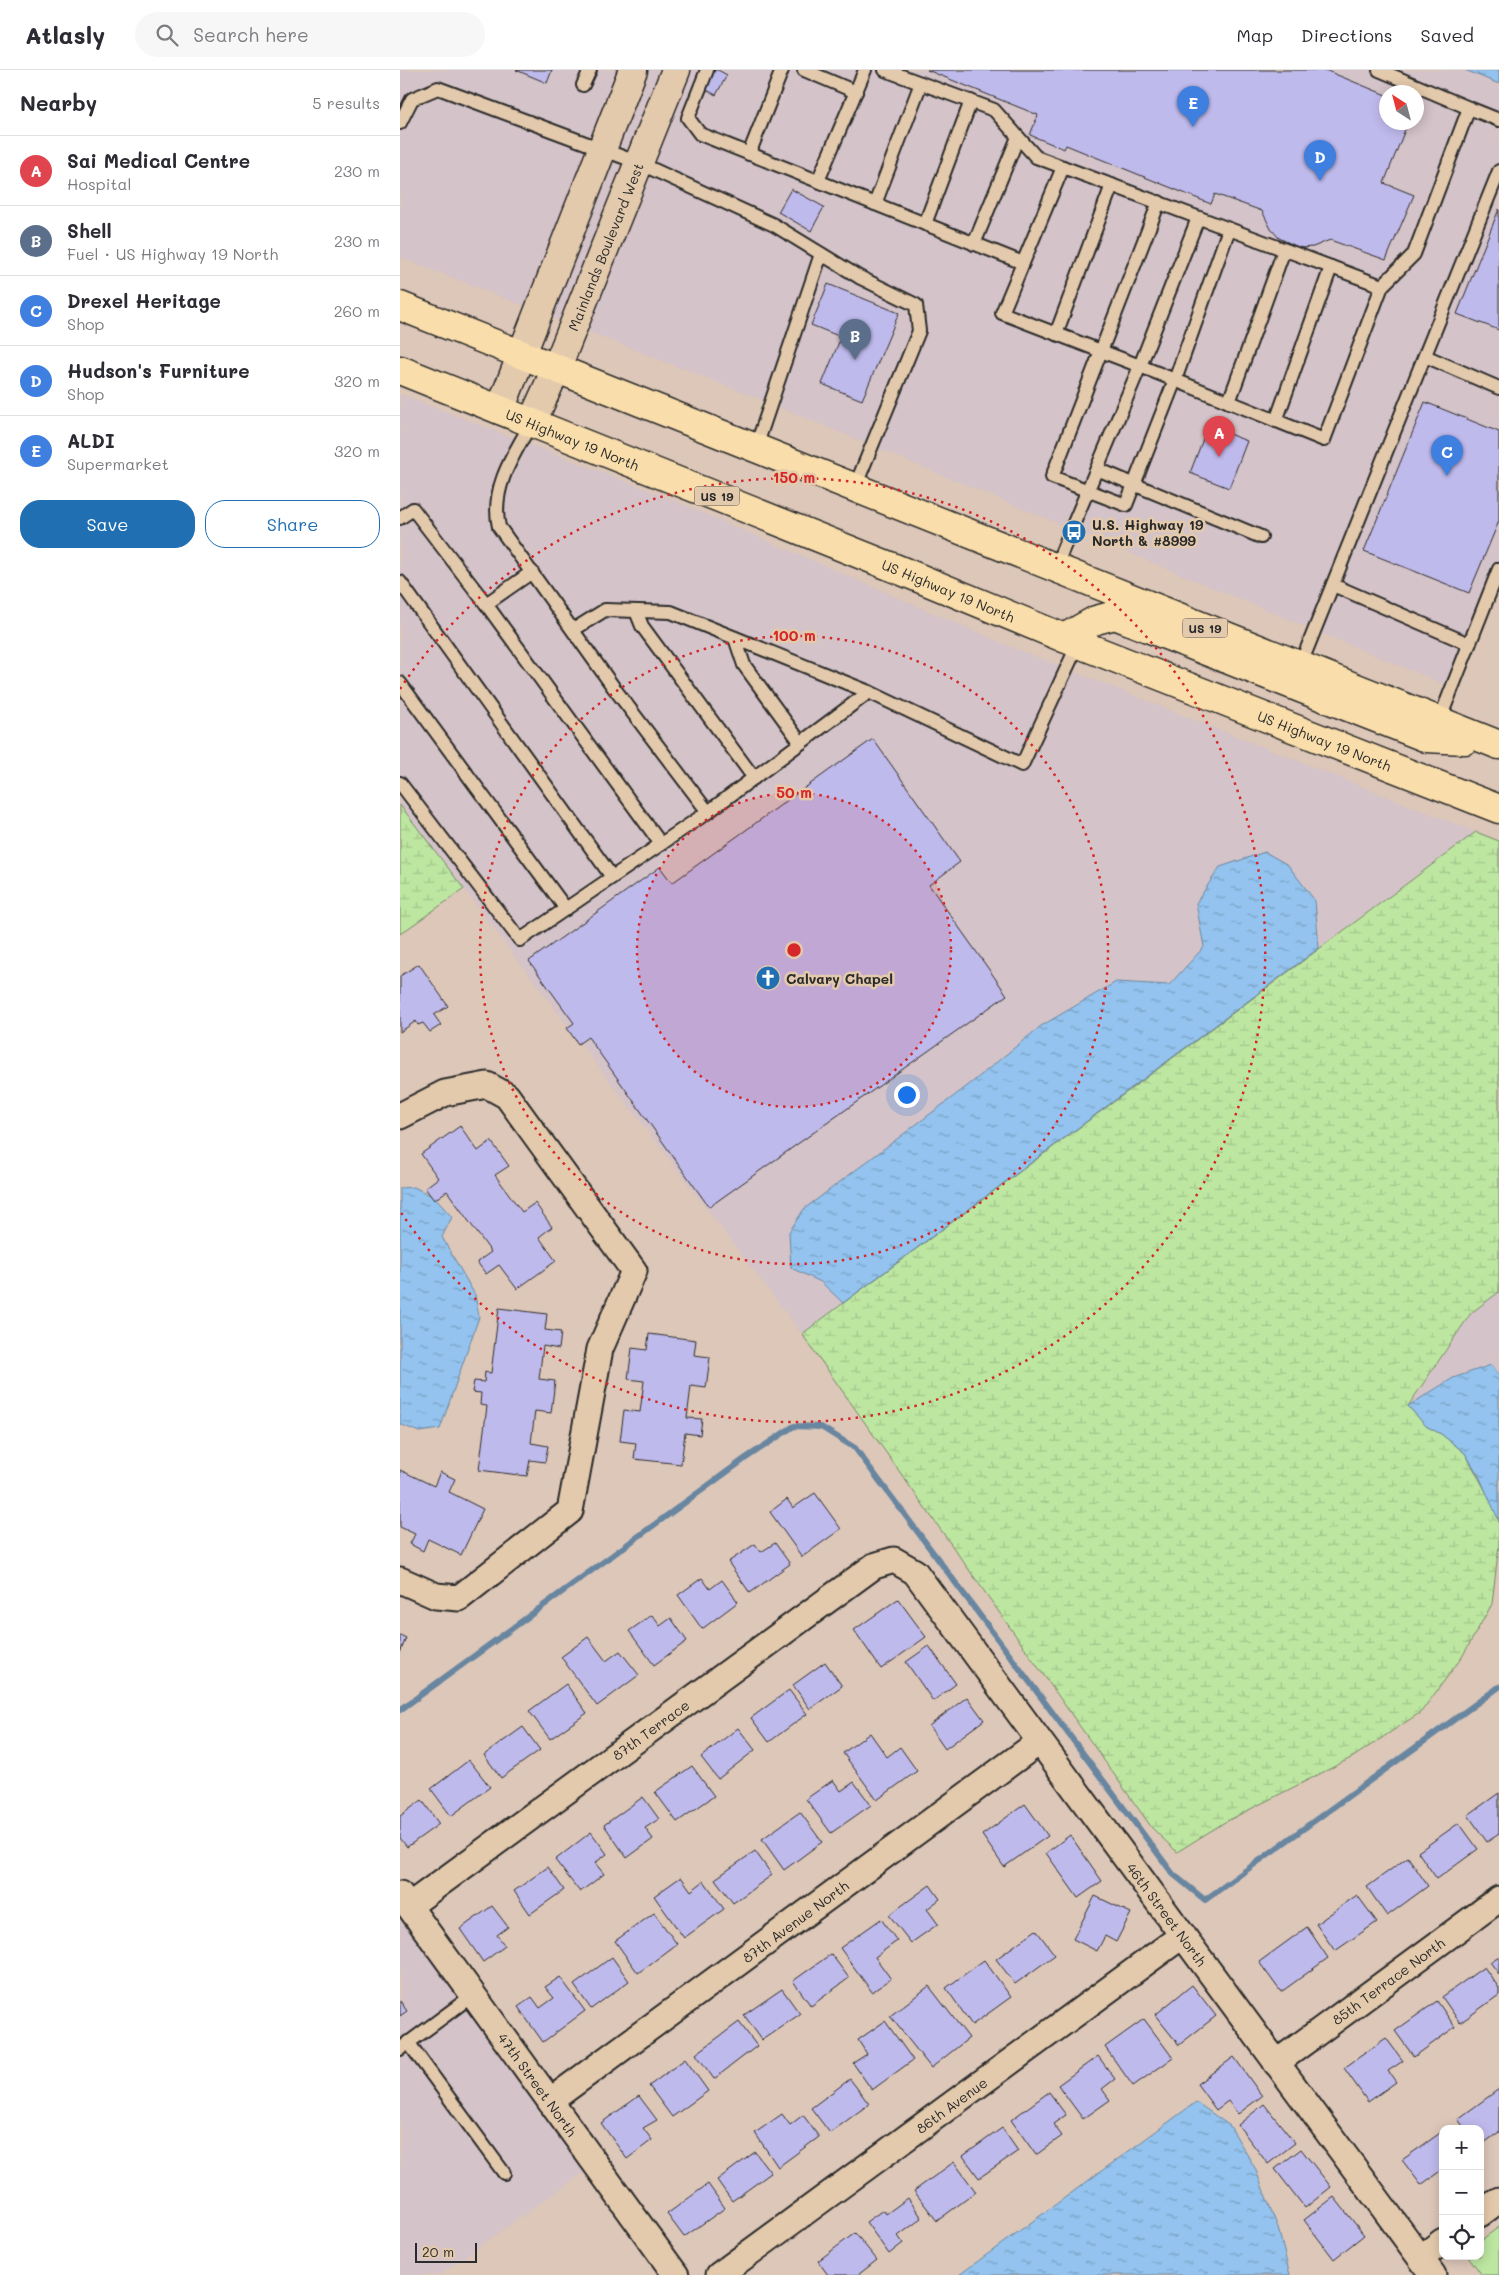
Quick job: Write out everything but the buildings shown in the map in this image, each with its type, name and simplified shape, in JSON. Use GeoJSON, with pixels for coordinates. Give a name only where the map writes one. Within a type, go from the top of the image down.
{"type":"FeatureCollection","features":[{"type":"Feature","properties":{"kind":"highway","name":"US 19"},"geometry":{"type":"LineString","coordinates":[[400,306],[1495,744]]}},
{"type":"Feature","properties":{"kind":"highway","name":"US Highway 19 North"},"geometry":{"type":"LineString","coordinates":[[400,370],[1071,641],[1499,809]]}},
{"type":"Feature","properties":{"kind":"highway"},"geometry":{"type":"LineString","coordinates":[[1071,641],[1096,620],[1115,615],[1427,738],[1495,744]]}},
{"type":"Feature","properties":{"kind":"street"},"geometry":{"type":"LineString","coordinates":[[500,410],[633,70]]}},
{"type":"Feature","properties":{"kind":"street","name":"Mainlands Boulevard West"},"geometry":{"type":"LineString","coordinates":[[532,422],[557,368],[676,70]]}},
{"type":"Feature","properties":{"kind":"street"},"geometry":{"type":"LineString","coordinates":[[400,1116],[445,1093],[487,1086],[507,1096],[634,1271],[600,1349],[570,1511],[459,1598],[436,1596],[400,1580]]}},
{"type":"Feature","properties":{"kind":"street","name":"46th Street North"},"geometry":{"type":"LineString","coordinates":[[894,1560],[915,1572],[1427,2266]]}},
{"type":"Feature","properties":{"kind":"street","name":"87th Terrace"},"geometry":{"type":"LineString","coordinates":[[404,1900],[874,1566],[894,1560]]}},
{"type":"Feature","properties":{"kind":"street","name":"87th Avenue North"},"geometry":{"type":"LineString","coordinates":[[550,2101],[1039,1742]]}},
{"type":"Feature","properties":{"kind":"street","name":"85th Terrace North"},"geometry":{"type":"LineString","coordinates":[[1276,2063],[1499,1899]]}},
{"type":"Feature","properties":{"kind":"street","name":"47th Street North"},"geometry":{"type":"LineString","coordinates":[[404,1900],[676,2275]]}},
{"type":"Feature","properties":{"kind":"street","name":"86th Avenue"},"geometry":{"type":"LineString","coordinates":[[719,2275],[1183,1935]]}},
{"type":"Feature","properties":{"kind":"street"},"geometry":{"type":"LineString","coordinates":[[1484,2211],[1499,2200]]}},
{"type":"Feature","properties":{"kind":"street"},"geometry":{"type":"LineString","coordinates":[[1427,2266],[1439,2247]]}},
{"type":"Feature","properties":{"kind":"lane"},"geometry":{"type":"LineString","coordinates":[[583,85],[590,70]]}},
{"type":"Feature","properties":{"kind":"lane"},"geometry":{"type":"LineString","coordinates":[[707,70],[688,118],[700,134],[1023,263]]}},
{"type":"Feature","properties":{"kind":"lane"},"geometry":{"type":"LineString","coordinates":[[749,154],[782,70]]}},
{"type":"Feature","properties":{"kind":"lane"},"geometry":{"type":"LineString","coordinates":[[804,70],[856,92]]}},
{"type":"Feature","properties":{"kind":"lane"},"geometry":{"type":"LineString","coordinates":[[818,181],[865,70]]}},
{"type":"Feature","properties":{"kind":"lane"},"geometry":{"type":"LineString","coordinates":[[885,70],[994,110],[1036,157],[1382,286]]}},
{"type":"Feature","properties":{"kind":"lane"},"geometry":{"type":"LineString","coordinates":[[1379,70],[1499,120]]}},
{"type":"Feature","properties":{"kind":"lane"},"geometry":{"type":"LineString","coordinates":[[875,204],[921,83]]}},
{"type":"Feature","properties":{"kind":"lane"},"geometry":{"type":"LineString","coordinates":[[400,124],[412,99],[438,88],[639,163],[774,225],[859,277],[916,306],[919,331],[855,487]]}},
{"type":"Feature","properties":{"kind":"lane"},"geometry":{"type":"LineString","coordinates":[[926,224],[971,101]]}},
{"type":"Feature","properties":{"kind":"lane"},"geometry":{"type":"LineString","coordinates":[[1063,167],[1002,312],[1324,440],[1382,286],[1414,254],[1469,108]]}},
{"type":"Feature","properties":{"kind":"lane"},"geometry":{"type":"LineString","coordinates":[[974,244],[1018,137]]}},
{"type":"Feature","properties":{"kind":"lane"},"geometry":{"type":"LineString","coordinates":[[1300,666],[1499,171]]}},
{"type":"Feature","properties":{"kind":"lane"},"geometry":{"type":"LineString","coordinates":[[1056,334],[1112,185]]}},
{"type":"Feature","properties":{"kind":"lane"},"geometry":{"type":"LineString","coordinates":[[1159,202],[1052,477],[1087,491],[1126,505],[1175,380],[1229,229]]}},
{"type":"Feature","properties":{"kind":"lane"},"geometry":{"type":"LineString","coordinates":[[1055,568],[1140,366],[1198,218]]}},
{"type":"Feature","properties":{"kind":"lane"},"geometry":{"type":"LineString","coordinates":[[1229,402],[1284,250]]}},
{"type":"Feature","properties":{"kind":"lane"},"geometry":{"type":"LineString","coordinates":[[756,448],[821,254]]}},
{"type":"Feature","properties":{"kind":"lane"},"geometry":{"type":"LineString","coordinates":[[1276,421],[1331,267]]}},
{"type":"Feature","properties":{"kind":"lane"},"geometry":{"type":"LineString","coordinates":[[1425,356],[1499,388]]}},
{"type":"Feature","properties":{"kind":"lane"},"geometry":{"type":"LineString","coordinates":[[532,422],[501,481],[497,516],[499,527],[614,688],[708,812]]}},
{"type":"Feature","properties":{"kind":"lane"},"geometry":{"type":"LineString","coordinates":[[1096,469],[1261,537]]}},
{"type":"Feature","properties":{"kind":"lane"},"geometry":{"type":"LineString","coordinates":[[400,518],[412,509],[486,604],[661,844]]}},
{"type":"Feature","properties":{"kind":"lane"},"geometry":{"type":"LineString","coordinates":[[1438,721],[1499,569]]}},
{"type":"Feature","properties":{"kind":"lane"},"geometry":{"type":"LineString","coordinates":[[486,604],[532,572]]}},
{"type":"Feature","properties":{"kind":"lane"},"geometry":{"type":"LineString","coordinates":[[400,582],[612,877]]}},
{"type":"Feature","properties":{"kind":"lane"},"geometry":{"type":"LineString","coordinates":[[1333,585],[1469,644]]}},
{"type":"Feature","properties":{"kind":"lane"},"geometry":{"type":"LineString","coordinates":[[572,630],[605,610],[671,612],[869,692],[1022,765],[1071,641]]}},
{"type":"Feature","properties":{"kind":"lane"},"geometry":{"type":"LineString","coordinates":[[636,611],[642,626],[754,778]]}},
{"type":"Feature","properties":{"kind":"lane"},"geometry":{"type":"LineString","coordinates":[[735,638],[744,665],[801,743]]}},
{"type":"Feature","properties":{"kind":"lane"},"geometry":{"type":"LineString","coordinates":[[400,683],[566,909]]}},
{"type":"Feature","properties":{"kind":"lane"},"geometry":{"type":"LineString","coordinates":[[400,783],[520,940],[708,812],[869,692]]}},
{"type":"Feature","properties":{"kind":"lane"},"geometry":{"type":"LineString","coordinates":[[473,1995],[404,2046],[504,2173]]}},
{"type":"Feature","properties":{"kind":"shaded area"},"geometry":{"type":"Polygon","coordinates":[[[400,70],[620,70],[527,307],[400,257],[400,70]]]}},
{"type":"Feature","properties":{"kind":"shaded area"},"geometry":{"type":"Polygon","coordinates":[[[645,70],[663,70],[562,321],[548,316],[645,70]]]}},
{"type":"Feature","properties":{"kind":"shaded area"},"geometry":{"type":"Polygon","coordinates":[[[688,70],[1465,70],[1499,84],[1499,569],[1448,686],[755,397],[584,330],[688,70]]]}},
{"type":"Feature","properties":{"kind":"shaded area"},"geometry":{"type":"Polygon","coordinates":[[[400,394],[664,496],[1002,643],[1476,832],[1319,948],[1315,901],[1196,903],[1204,947],[1169,985],[1116,982],[1041,1026],[970,1084],[791,1268],[821,1282],[843,1303],[802,1334],[400,805],[400,394]]]}},
{"type":"Feature","properties":{"kind":"shaded area"},"geometry":{"type":"Polygon","coordinates":[[[1499,1292],[1499,1376],[1491,1365],[1411,1404],[1471,1313],[1499,1292]]]}},
{"type":"Feature","properties":{"kind":"shaded area"},"geometry":{"type":"Polygon","coordinates":[[[400,1913],[587,2170],[439,2275],[400,2275],[400,1913]]]}},
{"type":"Feature","properties":{"kind":"green space"},"geometry":{"type":"Polygon","coordinates":[[[400,805],[464,889],[400,934],[400,805]]]}},
{"type":"Feature","properties":{"kind":"green space"},"geometry":{"type":"Polygon","coordinates":[[[1476,832],[1499,841],[1499,1292],[1471,1313],[1408,1406],[1426,1426],[1441,1434],[1465,1453],[1491,1501],[1499,1521],[1499,1544],[1492,1604],[1462,1657],[1421,1712],[1353,1757],[1225,1822],[1177,1852],[1152,1828],[802,1334],[1476,832]]]}},
{"type":"Feature","properties":{"kind":"green space"},"geometry":{"type":"Polygon","coordinates":[[[1499,2227],[1499,2275],[1482,2275],[1471,2260],[1484,2260],[1484,2238],[1499,2227]]]}},
{"type":"Feature","properties":{"kind":"water"},"geometry":{"type":"Polygon","coordinates":[[[1465,70],[1499,70],[1499,84],[1465,70]]]}},
{"type":"Feature","properties":{"kind":"water"},"geometry":{"type":"Polygon","coordinates":[[[1265,852],[1288,865],[1315,901],[1319,948],[843,1303],[821,1282],[791,1268],[789,1232],[804,1209],[970,1084],[1041,1026],[1116,982],[1169,985],[1204,947],[1196,903],[1220,867],[1265,852]]]}},
{"type":"Feature","properties":{"kind":"water"},"geometry":{"type":"Polygon","coordinates":[[[414,1187],[434,1197],[452,1217],[442,1237],[475,1295],[479,1317],[440,1429],[419,1432],[400,1424],[400,1188],[414,1187]]]}},
{"type":"Feature","properties":{"kind":"water"},"geometry":{"type":"Polygon","coordinates":[[[1491,1365],[1499,1376],[1499,1521],[1479,1476],[1465,1453],[1441,1434],[1426,1426],[1408,1406],[1453,1378],[1491,1365]]]}},
{"type":"Feature","properties":{"kind":"water"},"geometry":{"type":"Polygon","coordinates":[[[1196,2102],[1230,2126],[1255,2168],[1278,2228],[1290,2275],[959,2275],[1196,2102]]]}},
{"type":"Feature","properties":{"kind":"waterway"},"geometry":{"type":"LineString","coordinates":[[400,1710],[746,1458],[794,1426],[821,1427],[855,1448],[1173,1874],[1205,1900],[1499,1687]]}},
{"type":"Feature","properties":{"kind":"place","name":"ALDI"},"geometry":{"type":"Point","coordinates":[1193,127]}},
{"type":"Feature","properties":{"kind":"place","name":"Hudson's Furniture"},"geometry":{"type":"Point","coordinates":[1320,181]}},
{"type":"Feature","properties":{"kind":"place","name":"Shell"},"geometry":{"type":"Point","coordinates":[855,360]}},
{"type":"Feature","properties":{"kind":"place","name":"Sai Medical Centre"},"geometry":{"type":"Point","coordinates":[1219,457]}},
{"type":"Feature","properties":{"kind":"place","name":"Drexel Heritage"},"geometry":{"type":"Point","coordinates":[1447,476]}},
{"type":"Feature","properties":{"kind":"place","name":"U.S. Highway 19 North & #8999"},"geometry":{"type":"Point","coordinates":[1074,532]}},
{"type":"Feature","properties":{"kind":"place","name":"Calvary Chapel"},"geometry":{"type":"Point","coordinates":[768,978]}}]}
